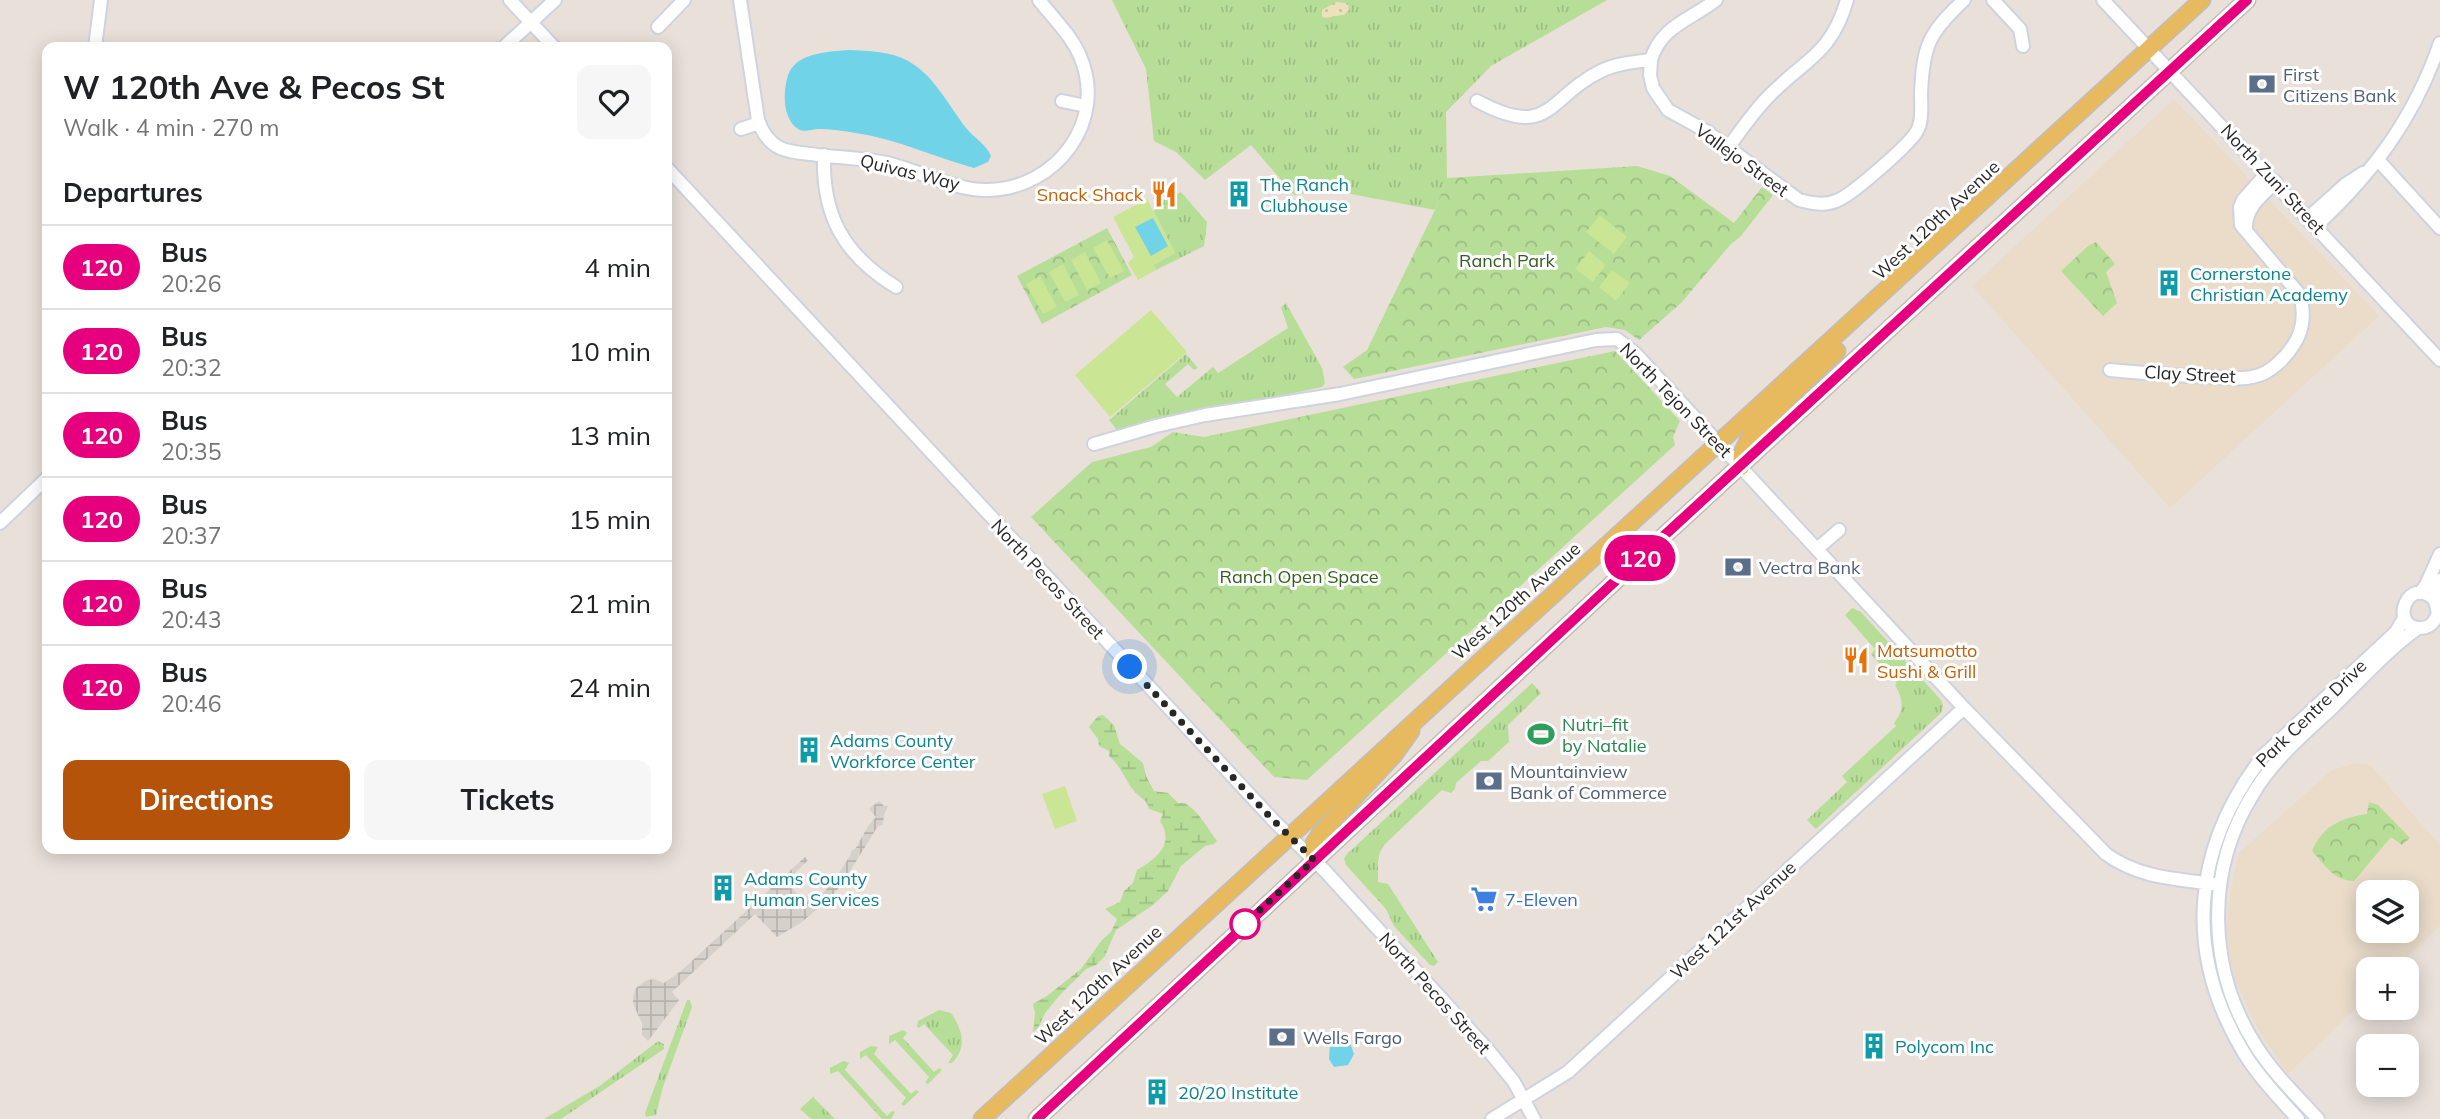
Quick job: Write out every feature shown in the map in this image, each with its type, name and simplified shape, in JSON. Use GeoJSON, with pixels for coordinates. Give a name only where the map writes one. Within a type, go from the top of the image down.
{"type":"FeatureCollection","features":[{"type":"Feature","properties":{"kind":"main road","name":"West 120th Avenue"},"geometry":{"type":"LineString","coordinates":[[982,1119],[1425,709],[1720,443],[2202,0]]}},
{"type":"Feature","properties":{"kind":"main road"},"geometry":{"type":"LineString","coordinates":[[1037,1119],[2247,0]]}},
{"type":"Feature","properties":{"kind":"main road"},"geometry":{"type":"LineString","coordinates":[[1741,467],[1742,453],[1751,434],[1841,346],[1881,296]]}},
{"type":"Feature","properties":{"kind":"main road"},"geometry":{"type":"LineString","coordinates":[[1314,860],[1314,843],[1320,834],[1394,755],[1425,709]]}},
{"type":"Feature","properties":{"kind":"street"},"geometry":{"type":"LineString","coordinates":[[96,42],[101,0]]}},
{"type":"Feature","properties":{"kind":"street"},"geometry":{"type":"LineString","coordinates":[[510,0],[549,42]]}},
{"type":"Feature","properties":{"kind":"street"},"geometry":{"type":"LineString","coordinates":[[509,42],[555,0]]}},
{"type":"Feature","properties":{"kind":"street"},"geometry":{"type":"LineString","coordinates":[[658,27],[684,0]]}},
{"type":"Feature","properties":{"kind":"street"},"geometry":{"type":"LineString","coordinates":[[740,0],[759,123],[741,129]]}},
{"type":"Feature","properties":{"kind":"street"},"geometry":{"type":"LineString","coordinates":[[1039,0],[1072,40],[1080,56],[1087,87],[1086,106],[1062,101]]}},
{"type":"Feature","properties":{"kind":"street"},"geometry":{"type":"LineString","coordinates":[[1477,101],[1508,116],[1527,117],[1550,109],[1603,70],[1620,64],[1651,60],[1654,48],[1664,34],[1716,0]]}},
{"type":"Feature","properties":{"kind":"street"},"geometry":{"type":"LineString","coordinates":[[1728,148],[1768,96],[1828,44],[1847,0]]}},
{"type":"Feature","properties":{"kind":"street","name":"Vallejo Street"},"geometry":{"type":"LineString","coordinates":[[1651,60],[1653,88],[1664,106],[1673,114],[1706,131],[1799,200],[1832,203],[1846,197],[1916,132],[1921,113],[1922,69],[1927,46],[1938,26],[1964,0]]}},
{"type":"Feature","properties":{"kind":"street"},"geometry":{"type":"LineString","coordinates":[[1993,0],[2020,29],[2023,46]]}},
{"type":"Feature","properties":{"kind":"street","name":"North Zuni Street"},"geometry":{"type":"LineString","coordinates":[[2103,0],[2313,221],[2440,360]]}},
{"type":"Feature","properties":{"kind":"street"},"geometry":{"type":"LineString","coordinates":[[2313,221],[2350,194],[2392,143],[2420,93],[2439,46]]}},
{"type":"Feature","properties":{"kind":"street","name":"Quivas Way"},"geometry":{"type":"LineString","coordinates":[[759,123],[764,134],[781,149],[891,164],[950,183],[986,191],[1001,190],[1027,182],[1048,171],[1064,156],[1079,133],[1086,106]]}},
{"type":"Feature","properties":{"kind":"street"},"geometry":{"type":"LineString","coordinates":[[824,155],[825,186],[835,225],[861,261],[896,287]]}},
{"type":"Feature","properties":{"kind":"street"},"geometry":{"type":"LineString","coordinates":[[2374,165],[2440,228]]}},
{"type":"Feature","properties":{"kind":"street","name":"North Pecos Street"},"geometry":{"type":"LineString","coordinates":[[672,173],[1489,1051],[1508,1074],[1534,1119]]}},
{"type":"Feature","properties":{"kind":"street","name":"Clay Street"},"geometry":{"type":"LineString","coordinates":[[2110,370],[2201,377],[2257,376],[2273,367],[2287,354],[2295,343],[2303,320],[2304,307],[2300,295],[2241,225],[2240,206],[2248,192],[2271,178]]}},
{"type":"Feature","properties":{"kind":"street","name":"North Tejon Street"},"geometry":{"type":"LineString","coordinates":[[1094,444],[1205,415],[1339,394],[1612,338],[1623,341],[1964,708],[2089,838],[2116,861],[2137,871],[2154,876],[2220,885]]}},
{"type":"Feature","properties":{"kind":"street"},"geometry":{"type":"LineString","coordinates":[[0,523],[42,483]]}},
{"type":"Feature","properties":{"kind":"street"},"geometry":{"type":"LineString","coordinates":[[1817,549],[1839,530]]}},
{"type":"Feature","properties":{"kind":"street"},"geometry":{"type":"LineString","coordinates":[[2420,593],[2440,554]]}},
{"type":"Feature","properties":{"kind":"street"},"geometry":{"type":"LineString","coordinates":[[2435,600],[2420,593],[2409,597],[2405,601],[2404,618],[2418,628],[2429,626],[2437,617],[2435,600],[2440,580]]}},
{"type":"Feature","properties":{"kind":"street","name":"Park Centre Drive"},"geometry":{"type":"LineString","coordinates":[[2298,1119],[2251,1064],[2217,1002],[2205,948],[2203,921],[2206,883],[2216,837],[2228,809],[2249,774],[2292,726],[2396,632],[2404,618]]}},
{"type":"Feature","properties":{"kind":"street","name":"Park Centre Drive"},"geometry":{"type":"LineString","coordinates":[[2318,1119],[2256,1046],[2239,1013],[2220,956],[2217,914],[2220,885],[2243,812],[2261,783],[2284,754],[2418,628]]}},
{"type":"Feature","properties":{"kind":"street","name":"West 121st Avenue"},"geometry":{"type":"LineString","coordinates":[[1492,1119],[1568,1072],[1964,708]]}},
{"type":"Feature","properties":{"kind":"shaded area"},"geometry":{"type":"Polygon","coordinates":[[[2174,99],[2379,316],[2170,508],[1972,286],[2174,99]]]}},
{"type":"Feature","properties":{"kind":"shaded area"},"geometry":{"type":"Polygon","coordinates":[[[2356,763],[2370,765],[2440,845],[2440,926],[2408,957],[2356,957],[2356,1008],[2288,1074],[2256,1026],[2235,979],[2229,956],[2227,927],[2230,894],[2239,853],[2332,770],[2356,763]]]}},
{"type":"Feature","properties":{"kind":"shaded area"},"geometry":{"type":"Polygon","coordinates":[[[879,801],[888,806],[883,825],[878,826],[831,897],[802,922],[777,937],[755,914],[672,992],[679,1000],[648,1041],[642,1035],[642,1023],[633,1004],[636,988],[647,980],[654,979],[664,983],[681,971],[805,857],[808,860],[785,883],[798,894],[814,898],[820,896],[833,882],[876,817],[869,809],[879,801]]]}},
{"type":"Feature","properties":{"kind":"green space"},"geometry":{"type":"Polygon","coordinates":[[[1112,0],[1607,0],[1491,66],[1446,112],[1447,178],[1435,210],[1325,189],[1294,195],[1251,145],[1205,180],[1176,152],[1154,141],[1146,69],[1112,0]]]}},
{"type":"Feature","properties":{"kind":"green space","name":"Ranch Park"},"geometry":{"type":"Polygon","coordinates":[[[1637,166],[1670,176],[1734,223],[1762,187],[1773,195],[1741,236],[1730,245],[1682,302],[1639,340],[1625,330],[1606,327],[1354,379],[1343,367],[1367,350],[1435,210],[1447,178],[1637,166]]]}},
{"type":"Feature","properties":{"kind":"green space"},"geometry":{"type":"Polygon","coordinates":[[[1181,192],[1207,222],[1204,246],[1156,270],[1153,265],[1175,253],[1154,212],[1156,199],[1158,203],[1181,192]]]}},
{"type":"Feature","properties":{"kind":"green space"},"geometry":{"type":"Polygon","coordinates":[[[1147,199],[1175,253],[1153,265],[1156,270],[1138,280],[1128,263],[1134,257],[1113,217],[1147,199]]]}},
{"type":"Feature","properties":{"kind":"green space"},"geometry":{"type":"Polygon","coordinates":[[[1600,215],[1627,237],[1614,254],[1586,232],[1600,215]]]}},
{"type":"Feature","properties":{"kind":"green space"},"geometry":{"type":"Polygon","coordinates":[[[1107,228],[1132,275],[1042,324],[1017,276],[1107,228]]]}},
{"type":"Feature","properties":{"kind":"green space"},"geometry":{"type":"Polygon","coordinates":[[[1107,240],[1124,271],[1110,278],[1093,248],[1107,240]]]}},
{"type":"Feature","properties":{"kind":"green space"},"geometry":{"type":"Polygon","coordinates":[[[2096,242],[2115,264],[2106,272],[2117,303],[2103,316],[2061,271],[2096,242]]]}},
{"type":"Feature","properties":{"kind":"green space"},"geometry":{"type":"Polygon","coordinates":[[[1589,251],[1606,265],[1593,282],[1575,269],[1589,251]]]}},
{"type":"Feature","properties":{"kind":"green space"},"geometry":{"type":"Polygon","coordinates":[[[1085,252],[1101,283],[1087,290],[1071,260],[1085,252]]]}},
{"type":"Feature","properties":{"kind":"green space"},"geometry":{"type":"Polygon","coordinates":[[[1063,264],[1079,295],[1065,302],[1049,272],[1063,264]]]}},
{"type":"Feature","properties":{"kind":"green space"},"geometry":{"type":"Polygon","coordinates":[[[1612,270],[1630,283],[1616,301],[1599,287],[1612,270]]]}},
{"type":"Feature","properties":{"kind":"green space"},"geometry":{"type":"Polygon","coordinates":[[[1040,276],[1057,307],[1043,314],[1026,284],[1040,276]]]}},
{"type":"Feature","properties":{"kind":"green space"},"geometry":{"type":"Polygon","coordinates":[[[1286,303],[1322,368],[1325,383],[1322,387],[1117,430],[1109,420],[1186,354],[1198,368],[1194,370],[1188,364],[1165,384],[1177,397],[1213,367],[1218,373],[1288,328],[1281,307],[1286,303]]]}},
{"type":"Feature","properties":{"kind":"green space"},"geometry":{"type":"Polygon","coordinates":[[[1151,310],[1187,352],[1110,417],[1075,375],[1151,310]]]}},
{"type":"Feature","properties":{"kind":"green space","name":"Ranch Open Space"},"geometry":{"type":"Polygon","coordinates":[[[1615,351],[1680,421],[1673,437],[1675,445],[1307,780],[1274,777],[1031,517],[1092,462],[1151,447],[1173,432],[1204,437],[1615,351]]]}},
{"type":"Feature","properties":{"kind":"green space"},"geometry":{"type":"Polygon","coordinates":[[[1852,608],[1861,612],[1943,705],[1941,713],[1816,829],[1807,820],[1847,782],[1842,776],[1896,726],[1894,723],[1901,709],[1900,695],[1895,685],[1897,683],[1871,654],[1875,649],[1845,615],[1852,608]]]}},
{"type":"Feature","properties":{"kind":"green space"},"geometry":{"type":"Polygon","coordinates":[[[1532,683],[1541,693],[1508,725],[1509,742],[1488,761],[1481,761],[1456,783],[1451,793],[1442,790],[1385,844],[1380,852],[1378,882],[1388,884],[1438,962],[1434,966],[1430,965],[1394,926],[1386,909],[1346,865],[1344,859],[1532,683]]]}},
{"type":"Feature","properties":{"kind":"green space"},"geometry":{"type":"Polygon","coordinates":[[[1103,715],[1114,725],[1120,744],[1143,763],[1154,791],[1168,793],[1178,803],[1185,803],[1217,841],[1205,846],[1181,866],[1168,891],[1153,905],[1116,930],[1105,956],[1096,965],[1086,969],[1059,996],[1033,1032],[1033,1004],[1081,969],[1111,932],[1117,919],[1105,909],[1120,902],[1124,891],[1133,883],[1137,870],[1151,861],[1165,843],[1166,837],[1160,821],[1163,814],[1149,809],[1109,756],[1109,751],[1099,746],[1098,739],[1089,727],[1098,716],[1103,715]]]}},
{"type":"Feature","properties":{"kind":"green space"},"geometry":{"type":"Polygon","coordinates":[[[1065,786],[1077,821],[1055,829],[1042,794],[1065,786]]]}},
{"type":"Feature","properties":{"kind":"green space"},"geometry":{"type":"Polygon","coordinates":[[[2369,802],[2378,805],[2410,838],[2402,845],[2391,837],[2354,881],[2347,880],[2330,871],[2312,851],[2327,829],[2349,818],[2367,814],[2369,802]]]}},
{"type":"Feature","properties":{"kind":"green space"},"geometry":{"type":"Polygon","coordinates":[[[687,1000],[690,1000],[692,1007],[663,1087],[656,1115],[646,1117],[645,1113],[687,1000]]]}},
{"type":"Feature","properties":{"kind":"green space"},"geometry":{"type":"Polygon","coordinates":[[[939,1010],[951,1013],[962,1038],[960,1051],[952,1063],[948,1063],[953,1055],[924,1024],[917,1027],[918,1021],[939,1010]]]}},
{"type":"Feature","properties":{"kind":"green space"},"geometry":{"type":"Polygon","coordinates":[[[903,1030],[907,1033],[903,1038],[934,1072],[939,1068],[942,1070],[928,1084],[925,1083],[929,1077],[895,1040],[889,1044],[889,1036],[903,1030]]]}},
{"type":"Feature","properties":{"kind":"green space"},"geometry":{"type":"Polygon","coordinates":[[[658,1041],[664,1044],[664,1049],[561,1119],[544,1119],[601,1085],[658,1041]]]}},
{"type":"Feature","properties":{"kind":"green space"},"geometry":{"type":"Polygon","coordinates":[[[871,1046],[878,1047],[874,1054],[911,1094],[916,1090],[919,1092],[904,1106],[901,1104],[906,1098],[866,1055],[860,1059],[860,1052],[871,1046]]]}},
{"type":"Feature","properties":{"kind":"green space"},"geometry":{"type":"Polygon","coordinates":[[[843,1061],[849,1063],[845,1070],[887,1116],[892,1111],[895,1112],[891,1119],[882,1119],[838,1071],[830,1074],[830,1068],[843,1061]]]}},
{"type":"Feature","properties":{"kind":"green space"},"geometry":{"type":"Polygon","coordinates":[[[814,1096],[835,1119],[811,1119],[800,1109],[814,1096]]]}},
{"type":"Feature","properties":{"kind":"sand"},"geometry":{"type":"Polygon","coordinates":[[[1336,2],[1348,3],[1349,10],[1344,15],[1322,17],[1322,10],[1336,2]]]}},
{"type":"Feature","properties":{"kind":"water"},"geometry":{"type":"Polygon","coordinates":[[[849,50],[894,55],[917,67],[933,82],[966,128],[986,148],[991,156],[988,162],[974,168],[871,136],[833,130],[805,131],[793,125],[785,106],[790,70],[803,58],[849,50]]]}},
{"type":"Feature","properties":{"kind":"water"},"geometry":{"type":"Polygon","coordinates":[[[1153,218],[1168,246],[1151,256],[1135,227],[1153,218]]]}},
{"type":"Feature","properties":{"kind":"water"},"geometry":{"type":"Polygon","coordinates":[[[1319,1031],[1350,1043],[1354,1054],[1348,1065],[1334,1067],[1329,1059],[1330,1044],[1319,1031]]]}},
{"type":"Feature","properties":{"kind":"bus line","name":"120"},"geometry":{"type":"LineString","coordinates":[[1037,1119],[1655,544],[2247,0]]}},
{"type":"Feature","properties":{"kind":"place","name":"First Citizens Bank"},"geometry":{"type":"Point","coordinates":[2262,84]}},
{"type":"Feature","properties":{"kind":"place","name":"Snack Shack"},"geometry":{"type":"Point","coordinates":[1164,194]}},
{"type":"Feature","properties":{"kind":"place","name":"The Ranch Clubhouse"},"geometry":{"type":"Point","coordinates":[1239,194]}},
{"type":"Feature","properties":{"kind":"place","name":"Cornerstone Christian Academy"},"geometry":{"type":"Point","coordinates":[2169,283]}},
{"type":"Feature","properties":{"kind":"place","name":"Vectra Bank"},"geometry":{"type":"Point","coordinates":[1738,567]}},
{"type":"Feature","properties":{"kind":"place","name":"Matsumotto Sushi & Grill"},"geometry":{"type":"Point","coordinates":[1856,660]}},
{"type":"Feature","properties":{"kind":"place","name":"Nutri–fit by Natalie"},"geometry":{"type":"Point","coordinates":[1541,734]}},
{"type":"Feature","properties":{"kind":"place","name":"Adams County Workforce Center"},"geometry":{"type":"Point","coordinates":[809,750]}},
{"type":"Feature","properties":{"kind":"place","name":"Mountainview Bank of Commerce"},"geometry":{"type":"Point","coordinates":[1489,781]}},
{"type":"Feature","properties":{"kind":"place","name":"Adams County Human Services"},"geometry":{"type":"Point","coordinates":[723,888]}},
{"type":"Feature","properties":{"kind":"place","name":"7-Eleven"},"geometry":{"type":"Point","coordinates":[1484,899]}},
{"type":"Feature","properties":{"kind":"place","name":"Wells Fargo"},"geometry":{"type":"Point","coordinates":[1282,1037]}},
{"type":"Feature","properties":{"kind":"place","name":"Polycom Inc"},"geometry":{"type":"Point","coordinates":[1874,1046]}},
{"type":"Feature","properties":{"kind":"place","name":"20/20 Institute"},"geometry":{"type":"Point","coordinates":[1157,1092]}},
{"type":"Feature","properties":{"kind":"route"},"geometry":{"type":"LineString","coordinates":[[1130,667],[1272,819],[1314,860],[1236,932],[1245,924]]}}]}
